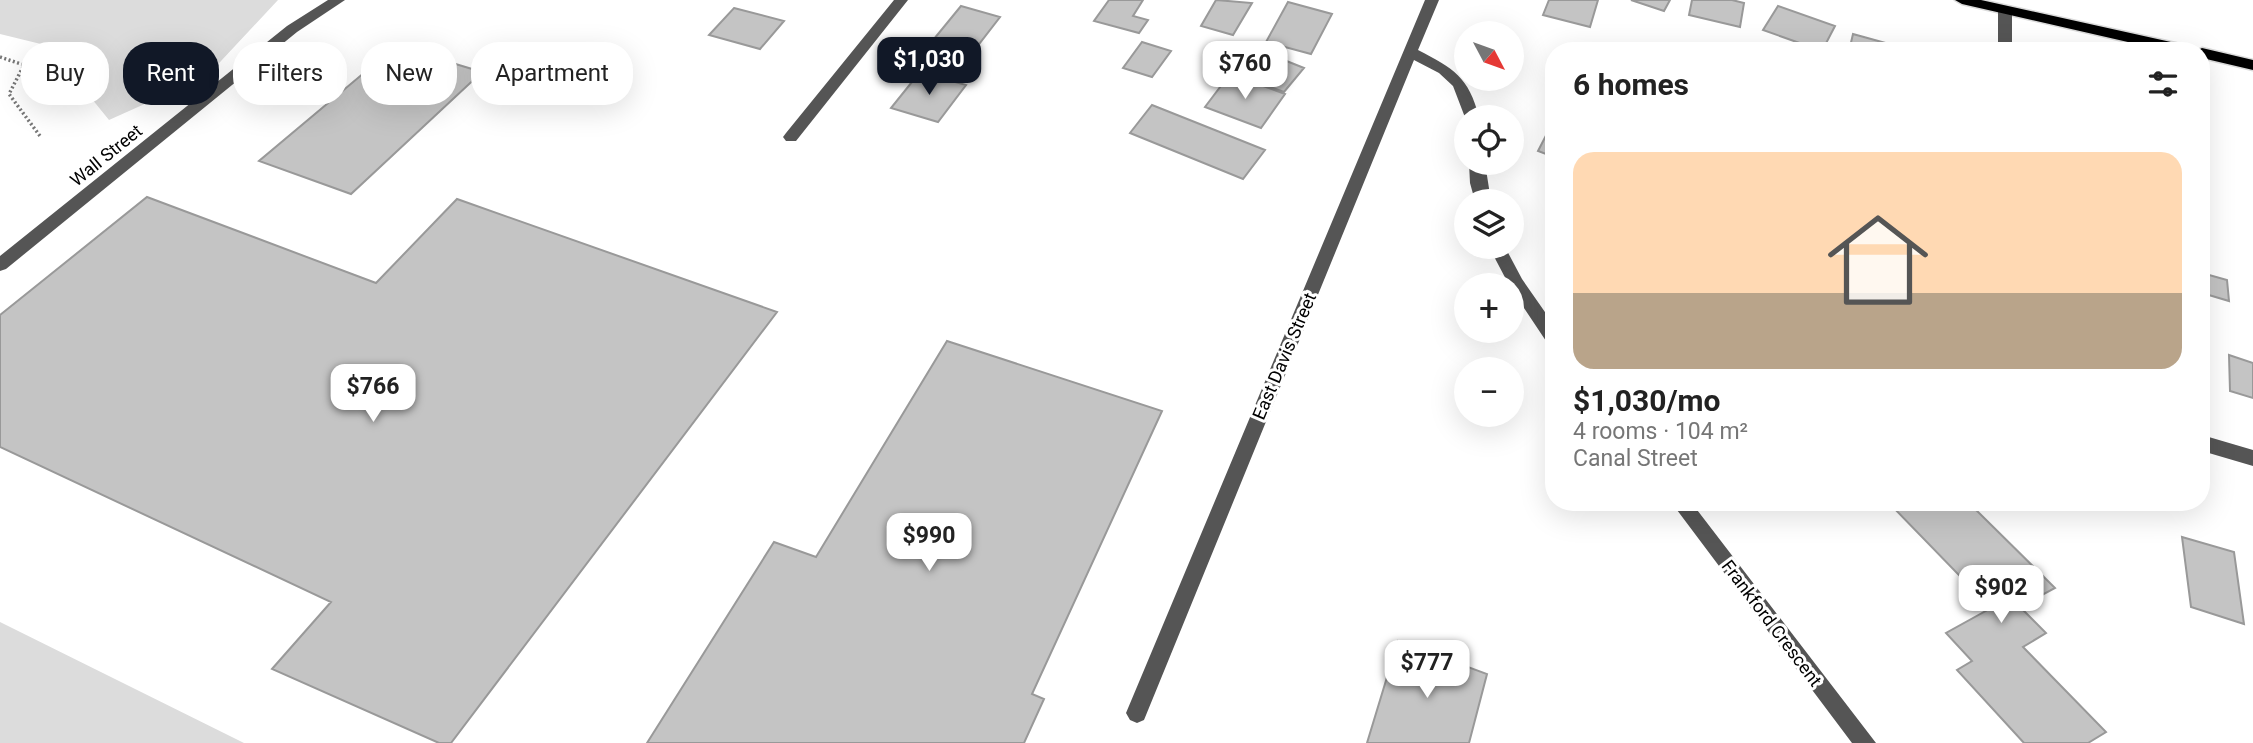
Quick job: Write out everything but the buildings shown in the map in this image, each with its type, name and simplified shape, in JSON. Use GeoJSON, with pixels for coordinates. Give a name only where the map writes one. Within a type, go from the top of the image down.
{"type":"FeatureCollection","features":[{"type":"Feature","properties":{"kind":"main road"},"geometry":{"type":"LineString","coordinates":[[1962,0],[2149,42]]}},
{"type":"Feature","properties":{"kind":"main road"},"geometry":{"type":"LineString","coordinates":[[2210,55],[2253,65]]}},
{"type":"Feature","properties":{"kind":"street","name":"Wall Street"},"geometry":{"type":"LineString","coordinates":[[0,265],[292,29],[338,0]]}},
{"type":"Feature","properties":{"kind":"street"},"geometry":{"type":"LineString","coordinates":[[791,137],[901,0]]}},
{"type":"Feature","properties":{"kind":"street","name":"East Davis Street"},"geometry":{"type":"LineString","coordinates":[[1136,713],[1432,0]]}},
{"type":"Feature","properties":{"kind":"street"},"geometry":{"type":"LineString","coordinates":[[2005,10],[2005,42]]}},
{"type":"Feature","properties":{"kind":"street"},"geometry":{"type":"LineString","coordinates":[[1411,52],[1455,76],[1468,97],[1470,105]]}},
{"type":"Feature","properties":{"kind":"street"},"geometry":{"type":"LineString","coordinates":[[1503,259],[1545,326]]}},
{"type":"Feature","properties":{"kind":"street"},"geometry":{"type":"LineString","coordinates":[[2210,445],[2253,458]]}},
{"type":"Feature","properties":{"kind":"street","name":"Frankford Crescent"},"geometry":{"type":"LineString","coordinates":[[1687,511],[1865,743]]}},
{"type":"Feature","properties":{"kind":"path"},"geometry":{"type":"LineString","coordinates":[[0,57],[24,65],[9,94],[40,136]]}},
{"type":"Feature","properties":{"kind":"shaded area"},"geometry":{"type":"Polygon","coordinates":[[[0,0],[278,0],[239,42],[233,42],[233,48],[219,63],[219,42],[123,42],[123,105],[142,105],[109,120],[97,105],[109,105],[109,42],[33,42],[0,34],[0,0]]]}},
{"type":"Feature","properties":{"kind":"shaded area"},"geometry":{"type":"Polygon","coordinates":[[[0,622],[244,743],[0,743],[0,622]]]}}]}
